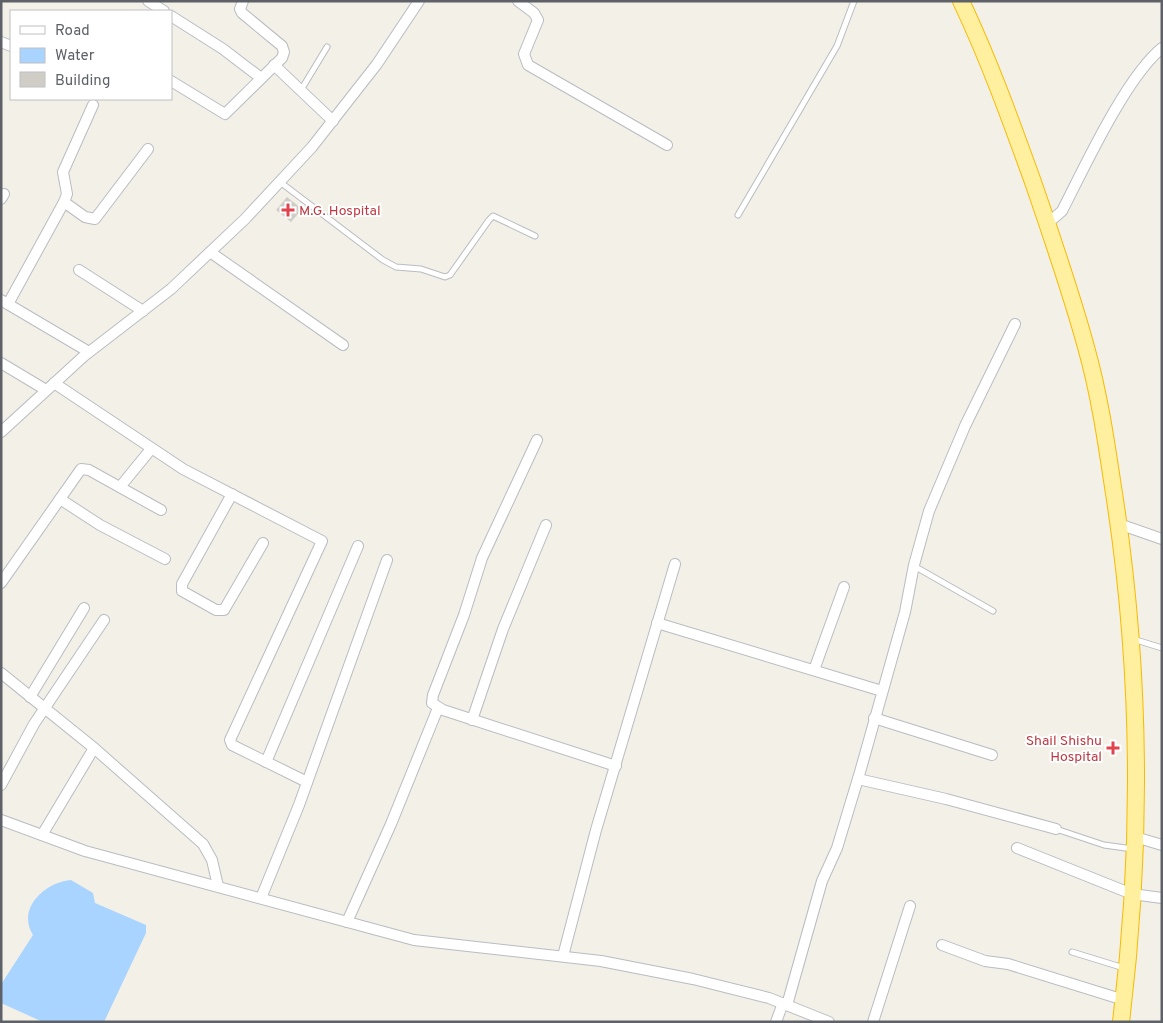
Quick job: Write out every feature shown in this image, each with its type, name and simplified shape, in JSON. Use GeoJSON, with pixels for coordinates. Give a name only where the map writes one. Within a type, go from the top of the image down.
{"type":"FeatureCollection","features":[{"type":"Feature","properties":{"kind":"highway"},"geometry":{"type":"LineString","coordinates":[[961,1],[994,76],[1047,224],[1087,349],[1103,426],[1119,524],[1130,638],[1136,754],[1135,843],[1128,969],[1121,1022]]}},
{"type":"Feature","properties":{"kind":"street"},"geometry":{"type":"LineString","coordinates":[[148,1],[164,7]]}},
{"type":"Feature","properties":{"kind":"street"},"geometry":{"type":"LineString","coordinates":[[172,81],[225,114],[284,55],[284,48],[242,13],[240,9],[244,1]]}},
{"type":"Feature","properties":{"kind":"street"},"geometry":{"type":"LineString","coordinates":[[1,432],[89,352],[171,290],[280,182],[333,120],[377,64],[419,1]]}},
{"type":"Feature","properties":{"kind":"street"},"geometry":{"type":"LineString","coordinates":[[518,1],[534,13],[538,20],[524,54],[528,65],[667,145]]}},
{"type":"Feature","properties":{"kind":"street"},"geometry":{"type":"LineString","coordinates":[[172,17],[223,49],[261,78]]}},
{"type":"Feature","properties":{"kind":"street"},"geometry":{"type":"LineString","coordinates":[[1047,224],[1062,211],[1119,105],[1144,67],[1162,48]]}},
{"type":"Feature","properties":{"kind":"street"},"geometry":{"type":"LineString","coordinates":[[274,65],[333,120]]}},
{"type":"Feature","properties":{"kind":"street"},"geometry":{"type":"LineString","coordinates":[[89,352],[5,302],[64,202],[67,194],[63,172],[92,105]]}},
{"type":"Feature","properties":{"kind":"street"},"geometry":{"type":"LineString","coordinates":[[64,202],[85,217],[94,219],[148,148]]}},
{"type":"Feature","properties":{"kind":"street"},"geometry":{"type":"LineString","coordinates":[[210,252],[343,344]]}},
{"type":"Feature","properties":{"kind":"street"},"geometry":{"type":"LineString","coordinates":[[79,270],[143,311]]}},
{"type":"Feature","properties":{"kind":"street"},"geometry":{"type":"LineString","coordinates":[[776,1022],[785,1004],[822,881],[837,848],[858,778],[905,612],[914,565],[929,511],[965,426],[1015,324]]}},
{"type":"Feature","properties":{"kind":"street"},"geometry":{"type":"LineString","coordinates":[[1,363],[46,390]]}},
{"type":"Feature","properties":{"kind":"street"},"geometry":{"type":"LineString","coordinates":[[54,383],[151,449],[319,539],[322,543],[230,740],[232,745],[307,782]]}},
{"type":"Feature","properties":{"kind":"street"},"geometry":{"type":"LineString","coordinates":[[537,440],[482,558],[464,615],[433,695],[432,703],[438,708],[472,720],[616,766]]}},
{"type":"Feature","properties":{"kind":"street"},"geometry":{"type":"LineString","coordinates":[[120,488],[151,449]]}},
{"type":"Feature","properties":{"kind":"street"},"geometry":{"type":"LineString","coordinates":[[1,583],[79,472],[84,468],[161,510]]}},
{"type":"Feature","properties":{"kind":"street"},"geometry":{"type":"LineString","coordinates":[[232,494],[182,584],[182,591],[216,610],[224,610],[263,543]]}},
{"type":"Feature","properties":{"kind":"street"},"geometry":{"type":"LineString","coordinates":[[60,499],[100,526],[165,559]]}},
{"type":"Feature","properties":{"kind":"street"},"geometry":{"type":"LineString","coordinates":[[1119,524],[1162,539]]}},
{"type":"Feature","properties":{"kind":"street"},"geometry":{"type":"LineString","coordinates":[[472,720],[502,629],[546,526]]}},
{"type":"Feature","properties":{"kind":"street"},"geometry":{"type":"LineString","coordinates":[[266,762],[358,546]]}},
{"type":"Feature","properties":{"kind":"street"},"geometry":{"type":"LineString","coordinates":[[261,898],[307,782],[387,560]]}},
{"type":"Feature","properties":{"kind":"street"},"geometry":{"type":"LineString","coordinates":[[563,956],[596,830],[675,564]]}},
{"type":"Feature","properties":{"kind":"street"},"geometry":{"type":"LineString","coordinates":[[814,670],[844,587]]}},
{"type":"Feature","properties":{"kind":"street"},"geometry":{"type":"LineString","coordinates":[[30,697],[84,608]]}},
{"type":"Feature","properties":{"kind":"street"},"geometry":{"type":"LineString","coordinates":[[1,784],[25,738],[104,620]]}},
{"type":"Feature","properties":{"kind":"street"},"geometry":{"type":"LineString","coordinates":[[657,623],[882,691]]}},
{"type":"Feature","properties":{"kind":"street"},"geometry":{"type":"LineString","coordinates":[[1,673],[94,748],[203,844],[212,860],[218,886]]}},
{"type":"Feature","properties":{"kind":"street"},"geometry":{"type":"LineString","coordinates":[[347,922],[391,824],[438,708]]}},
{"type":"Feature","properties":{"kind":"street"},"geometry":{"type":"LineString","coordinates":[[874,718],[992,755]]}},
{"type":"Feature","properties":{"kind":"street"},"geometry":{"type":"LineString","coordinates":[[42,835],[94,748]]}},
{"type":"Feature","properties":{"kind":"street"},"geometry":{"type":"LineString","coordinates":[[858,778],[946,799],[1056,829]]}},
{"type":"Feature","properties":{"kind":"street"},"geometry":{"type":"LineString","coordinates":[[1,820],[85,851],[414,940],[563,956],[693,979],[785,1004],[829,1022]]}},
{"type":"Feature","properties":{"kind":"street"},"geometry":{"type":"LineString","coordinates":[[1135,843],[1162,845]]}},
{"type":"Feature","properties":{"kind":"street"},"geometry":{"type":"LineString","coordinates":[[1017,848],[1132,894],[1162,898]]}},
{"type":"Feature","properties":{"kind":"street"},"geometry":{"type":"LineString","coordinates":[[872,1022],[910,906]]}},
{"type":"Feature","properties":{"kind":"street"},"geometry":{"type":"LineString","coordinates":[[942,945],[988,962],[1008,964],[1124,1000]]}},
{"type":"Feature","properties":{"kind":"lane"},"geometry":{"type":"LineString","coordinates":[[738,215],[837,46],[854,1]]}},
{"type":"Feature","properties":{"kind":"lane"},"geometry":{"type":"LineString","coordinates":[[301,90],[327,47]]}},
{"type":"Feature","properties":{"kind":"lane"},"geometry":{"type":"LineString","coordinates":[[280,182],[383,260],[396,267],[421,269],[445,277],[450,275],[493,216],[535,236]]}},
{"type":"Feature","properties":{"kind":"lane"},"geometry":{"type":"LineString","coordinates":[[914,565],[993,611]]}},
{"type":"Feature","properties":{"kind":"lane"},"geometry":{"type":"LineString","coordinates":[[1130,638],[1162,648]]}},
{"type":"Feature","properties":{"kind":"lane"},"geometry":{"type":"LineString","coordinates":[[1056,829],[1104,844],[1135,843]]}},
{"type":"Feature","properties":{"kind":"lane"},"geometry":{"type":"LineString","coordinates":[[1072,952],[1128,969]]}},
{"type":"Feature","properties":{"kind":"water"},"geometry":{"type":"Polygon","coordinates":[[[71,880],[93,893],[95,903],[146,925],[146,933],[104,1022],[43,1022],[1,1003],[2,983],[33,935],[28,915],[31,906],[44,891],[61,882],[71,880]]]}},
{"type":"Feature","properties":{"kind":"building"},"geometry":{"type":"Polygon","coordinates":[[[287,197],[302,209],[291,222],[276,210],[287,197]]]}},
{"type":"Feature","properties":{"kind":"place","name":"M.G. Hospital"},"geometry":{"type":"Point","coordinates":[288,210]}},
{"type":"Feature","properties":{"kind":"place","name":"Shail Shishu Hospital"},"geometry":{"type":"Point","coordinates":[1113,748]}}]}
